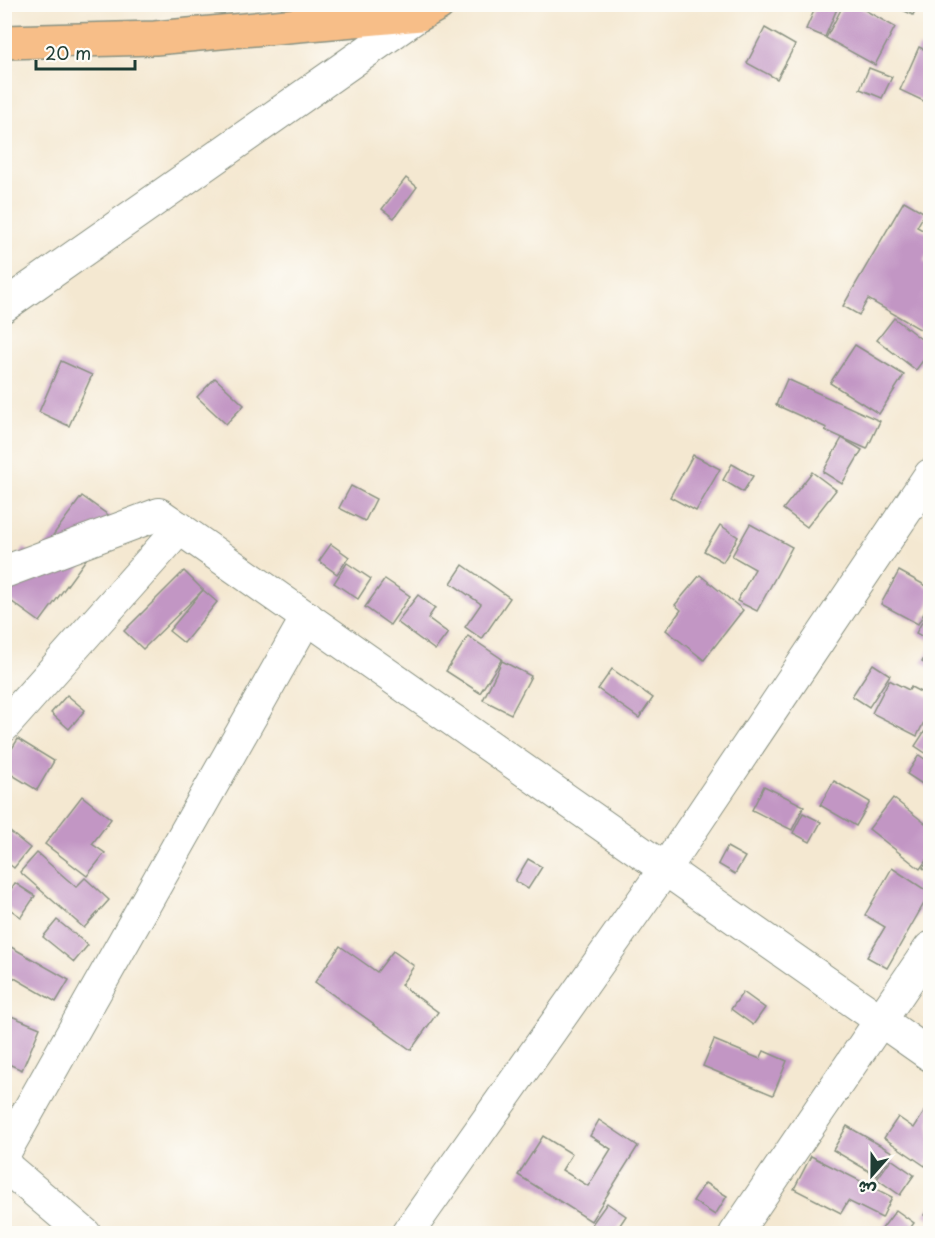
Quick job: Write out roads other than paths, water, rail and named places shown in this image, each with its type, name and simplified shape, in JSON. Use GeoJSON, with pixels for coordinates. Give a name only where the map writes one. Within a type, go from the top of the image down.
{"type":"FeatureCollection","features":[{"type":"Feature","properties":{"kind":"highway"},"geometry":{"type":"LineString","coordinates":[[4,42],[155,38],[429,9]]}},
{"type":"Feature","properties":{"kind":"street"},"geometry":{"type":"LineString","coordinates":[[4,306],[429,9]]}},
{"type":"Feature","properties":{"kind":"street"},"geometry":{"type":"LineString","coordinates":[[407,1233],[664,869],[930,475]]}},
{"type":"Feature","properties":{"kind":"street"},"geometry":{"type":"LineString","coordinates":[[4,572],[159,514],[930,1056]]}},
{"type":"Feature","properties":{"kind":"street"},"geometry":{"type":"LineString","coordinates":[[4,726],[180,528]]}},
{"type":"Feature","properties":{"kind":"street"},"geometry":{"type":"LineString","coordinates":[[4,1154],[308,617]]}},
{"type":"Feature","properties":{"kind":"street"},"geometry":{"type":"LineString","coordinates":[[735,1233],[930,948]]}},
{"type":"Feature","properties":{"kind":"street"},"geometry":{"type":"LineString","coordinates":[[4,1165],[85,1233]]}}]}
